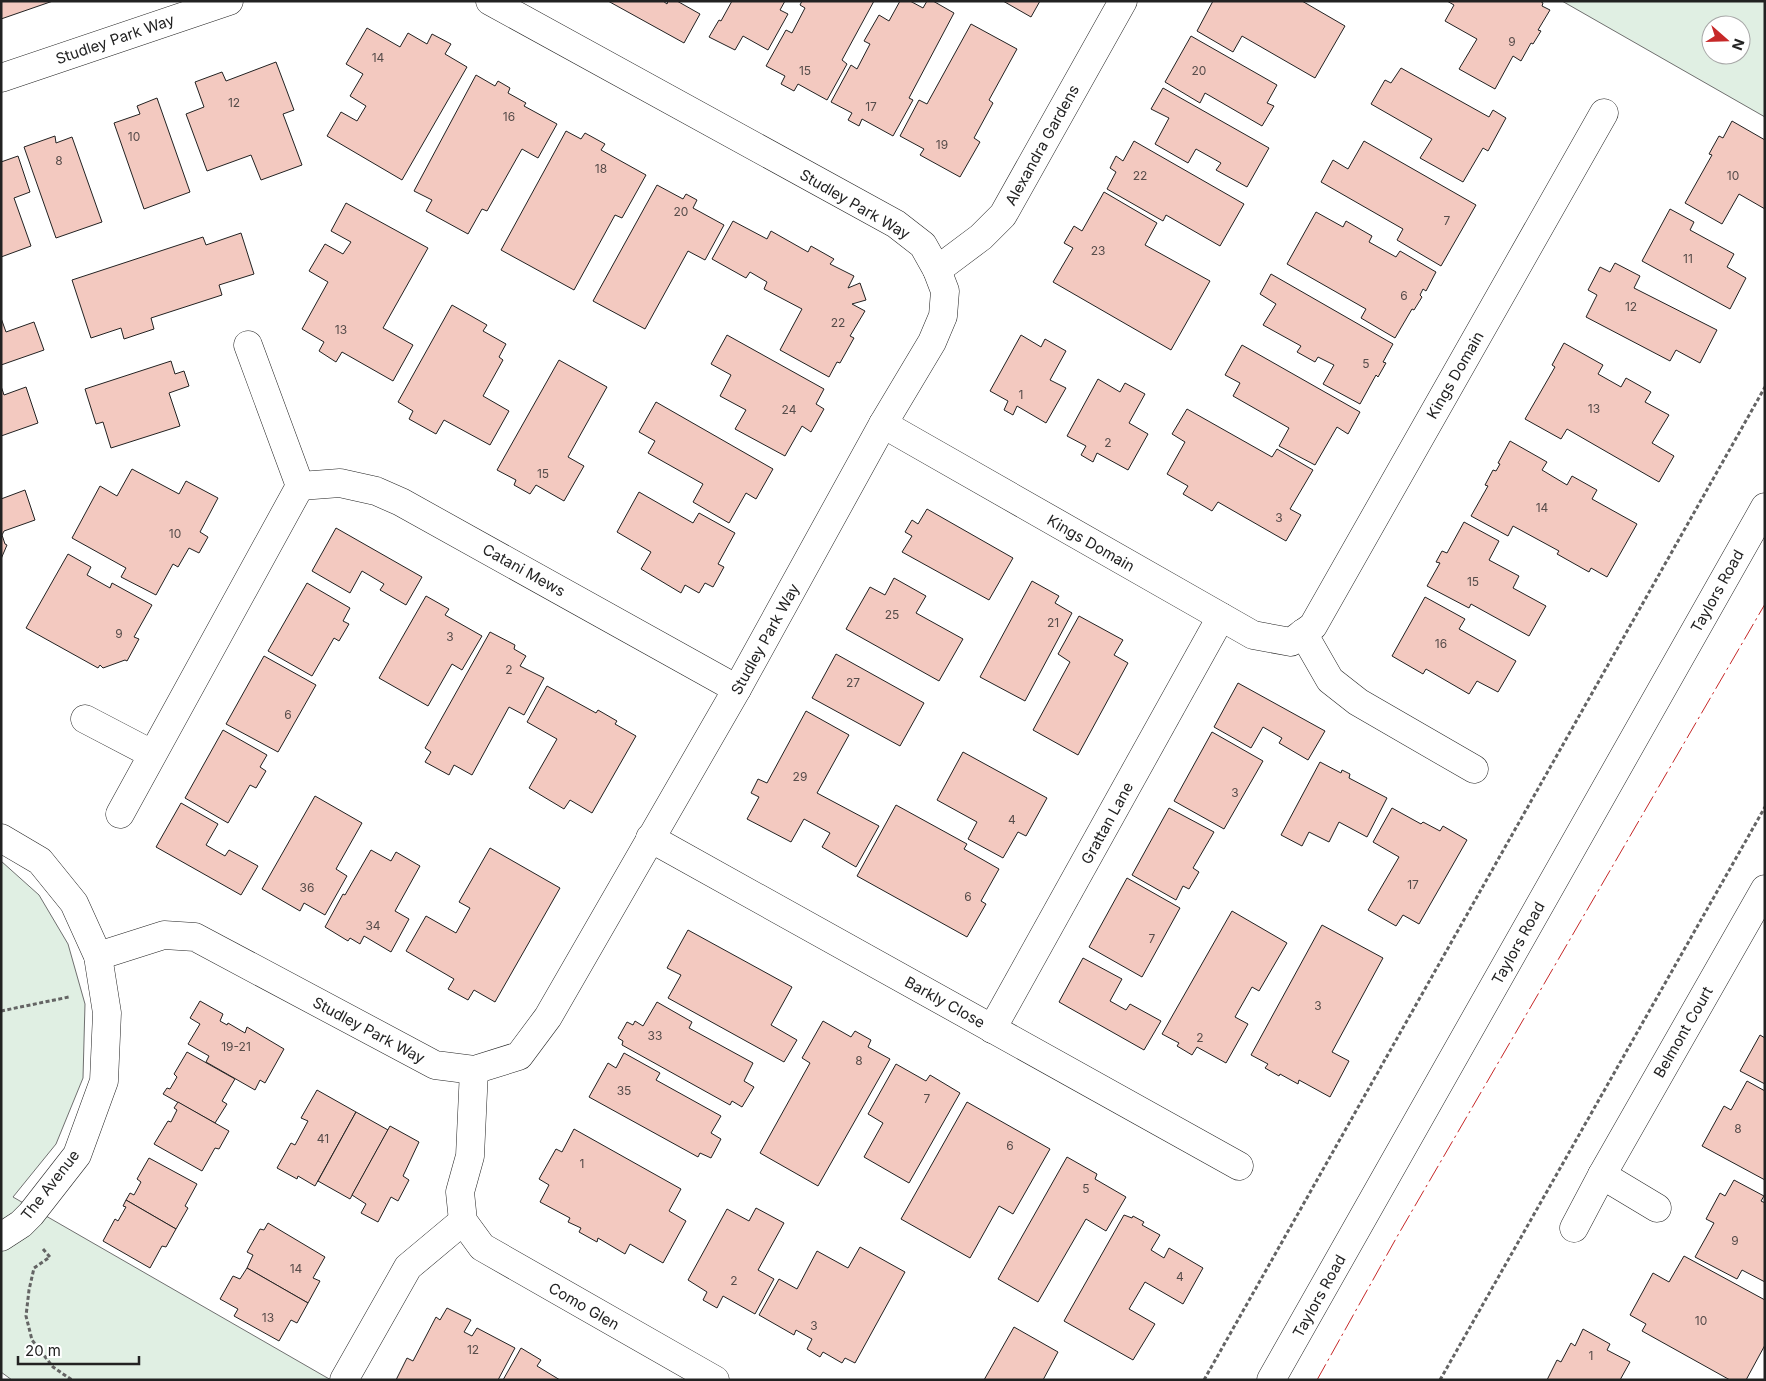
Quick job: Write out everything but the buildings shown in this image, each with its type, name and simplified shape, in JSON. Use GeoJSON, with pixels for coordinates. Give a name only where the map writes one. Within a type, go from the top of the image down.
{"type":"FeatureCollection","features":[{"type":"Feature","properties":{"kind":"street","name":"Studley Park Way"},"geometry":{"type":"LineString","coordinates":[[1,78],[168,10],[229,1]]}},
{"type":"Feature","properties":{"kind":"street","name":"Studley Park Way"},"geometry":{"type":"LineString","coordinates":[[98,956],[164,935],[196,937],[435,1065],[474,1070],[519,1056],[548,1017],[738,689],[883,424],[932,342],[943,316],[945,291],[937,270],[923,245],[896,224],[534,12],[490,1]]}},
{"type":"Feature","properties":{"kind":"street","name":"Alexandra Gardens"},"geometry":{"type":"LineString","coordinates":[[937,270],[981,238],[1003,215],[1123,1]]}},
{"type":"Feature","properties":{"kind":"street","name":"Kings Domain"},"geometry":{"type":"LineString","coordinates":[[883,424],[1253,635],[1291,642],[1313,626],[1604,113]]}},
{"type":"Feature","properties":{"kind":"street"},"geometry":{"type":"LineString","coordinates":[[120,814],[300,486],[248,345]]}},
{"type":"Feature","properties":{"kind":"street","name":"Catani Mews"},"geometry":{"type":"LineString","coordinates":[[300,486],[340,483],[376,491],[401,502],[738,689]]}},
{"type":"Feature","properties":{"kind":"street","name":"Taylors Road"},"geometry":{"type":"LineString","coordinates":[[1271,1380],[1765,507]]}},
{"type":"Feature","properties":{"kind":"street","name":"Grattan Lane"},"geometry":{"type":"LineString","coordinates":[[992,1029],[1221,617]]}},
{"type":"Feature","properties":{"kind":"street"},"geometry":{"type":"LineString","coordinates":[[1302,633],[1330,680],[1337,686],[1358,702],[1474,769]]}},
{"type":"Feature","properties":{"kind":"street"},"geometry":{"type":"LineString","coordinates":[[84,719],[152,754]]}},
{"type":"Feature","properties":{"kind":"street","name":"The Avenue"},"geometry":{"type":"LineString","coordinates":[[1,838],[40,861],[74,903],[98,956],[107,1013],[104,1081],[77,1155],[31,1214],[11,1230]]}},
{"type":"Feature","properties":{"kind":"street","name":"Barkly Close"},"geometry":{"type":"LineString","coordinates":[[650,838],[1239,1166]]}},
{"type":"Feature","properties":{"kind":"street","name":"Belmont Court"},"geometry":{"type":"LineString","coordinates":[[1574,1228],[1602,1175],[1765,888]]}},
{"type":"Feature","properties":{"kind":"street"},"geometry":{"type":"LineString","coordinates":[[344,1380],[408,1266],[463,1221],[460,1192],[470,1156],[474,1070]]}},
{"type":"Feature","properties":{"kind":"street"},"geometry":{"type":"LineString","coordinates":[[1602,1175],[1657,1208]]}},
{"type":"Feature","properties":{"kind":"street","name":"Como Glen"},"geometry":{"type":"LineString","coordinates":[[463,1221],[482,1247],[714,1380]]}},
{"type":"Feature","properties":{"kind":"path"},"geometry":{"type":"LineString","coordinates":[[1204,1380],[1765,387]]}},
{"type":"Feature","properties":{"kind":"path"},"geometry":{"type":"LineString","coordinates":[[1440,1380],[1765,807]]}},
{"type":"Feature","properties":{"kind":"path"},"geometry":{"type":"LineString","coordinates":[[1,1011],[104,989]]}},
{"type":"Feature","properties":{"kind":"path"},"geometry":{"type":"LineString","coordinates":[[11,1230],[50,1257],[34,1268],[26,1316],[32,1340],[53,1367],[72,1380]]}},
{"type":"Feature","properties":{"kind":"green space"},"geometry":{"type":"Polygon","coordinates":[[[1562,1],[1765,1],[1765,117],[1562,1]]]}},
{"type":"Feature","properties":{"kind":"green space"},"geometry":{"type":"Polygon","coordinates":[[[1,861],[39,895],[68,944],[85,1004],[83,1078],[56,1144],[13,1197],[331,1380],[12,1380],[1,1372],[1,861]]]}},
{"type":"Feature","properties":{"kind":"power"},"geometry":{"type":"LineString","coordinates":[[1317,1380],[1398,1235],[1765,604]]}}]}
